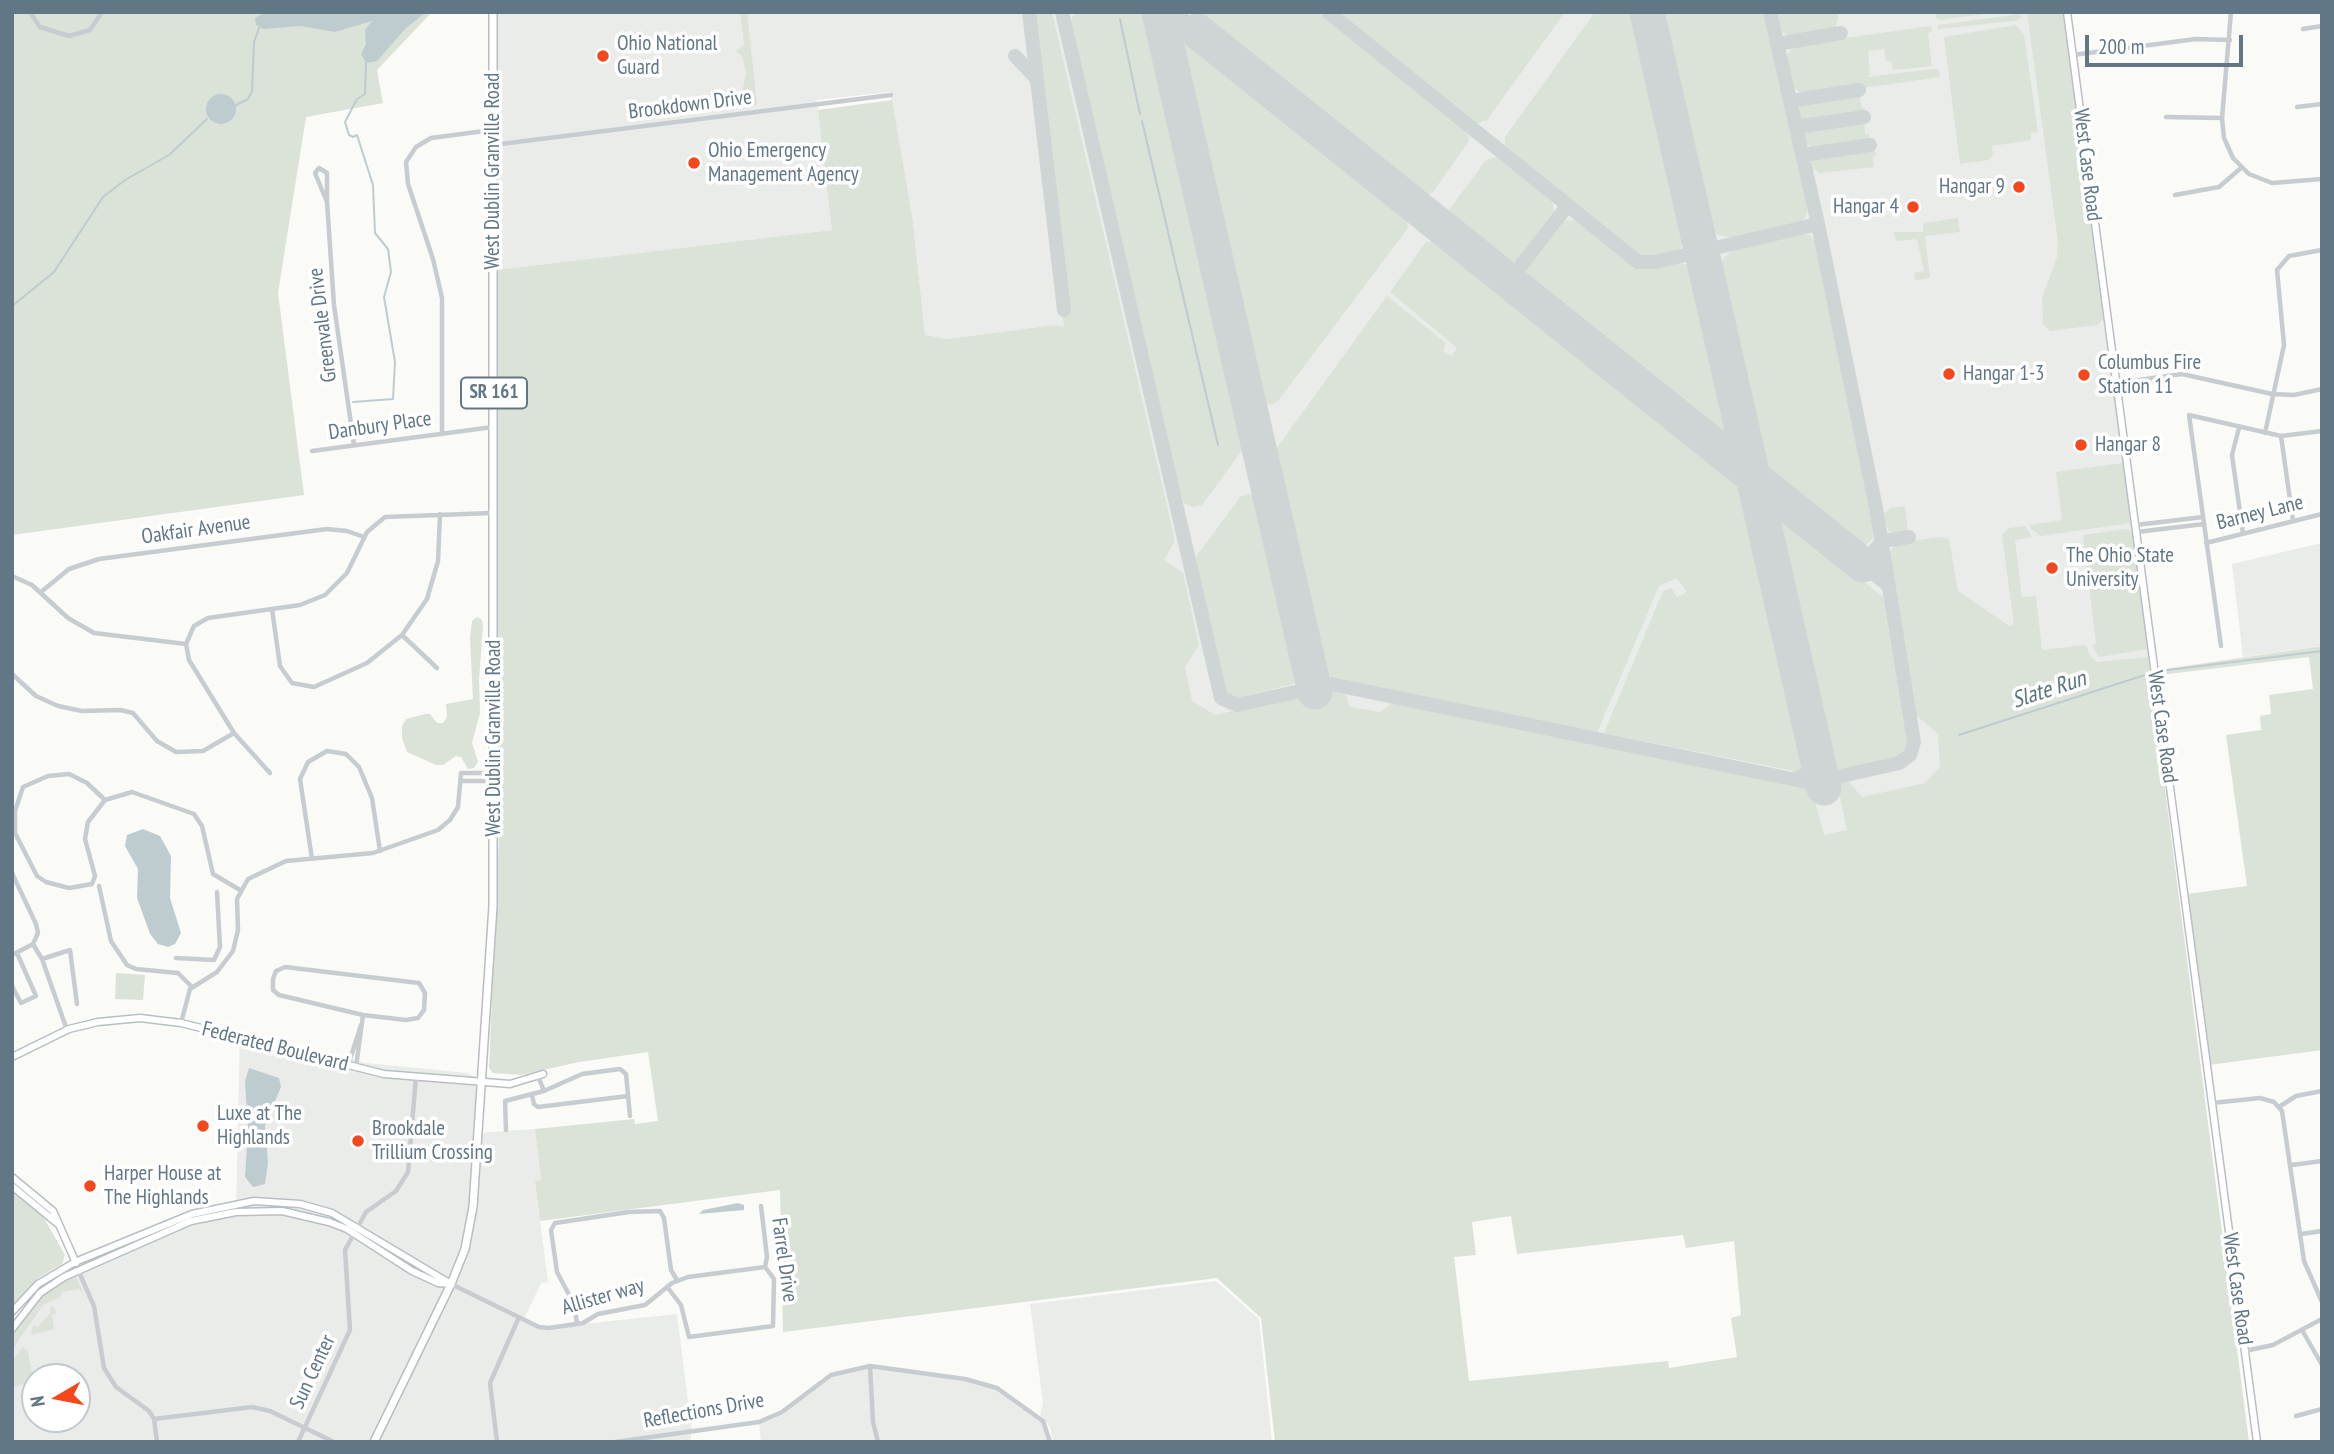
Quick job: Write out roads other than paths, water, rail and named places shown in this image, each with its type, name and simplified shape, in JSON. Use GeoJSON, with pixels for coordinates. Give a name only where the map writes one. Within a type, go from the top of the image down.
{"type":"FeatureCollection","features":[{"type":"Feature","properties":{"kind":"main road","name":"West Dublin Granville Road"},"geometry":{"type":"LineString","coordinates":[[374,1442],[451,1284],[472,1218],[493,906],[493,12]]}},
{"type":"Feature","properties":{"kind":"main road","name":"West Case Road"},"geometry":{"type":"LineString","coordinates":[[2067,12],[2257,1442]]}},
{"type":"Feature","properties":{"kind":"main road","name":"Federated Boulevard"},"geometry":{"type":"LineString","coordinates":[[12,1057],[67,1030],[118,1019],[181,1023],[348,1066],[416,1077],[510,1084],[540,1075]]}},
{"type":"Feature","properties":{"kind":"main road"},"geometry":{"type":"LineString","coordinates":[[12,1177],[47,1203],[78,1270]]}},
{"type":"Feature","properties":{"kind":"main road"},"geometry":{"type":"LineString","coordinates":[[12,1186],[59,1226]]}},
{"type":"Feature","properties":{"kind":"main road"},"geometry":{"type":"LineString","coordinates":[[12,1312],[38,1284],[75,1262],[192,1213],[243,1202],[300,1204],[332,1213],[412,1271],[438,1283],[451,1284]]}},
{"type":"Feature","properties":{"kind":"main road"},"geometry":{"type":"LineString","coordinates":[[12,1329],[40,1293],[78,1270],[191,1221],[236,1212],[296,1212],[355,1230]]}},
{"type":"Feature","properties":{"kind":"street"},"geometry":{"type":"LineString","coordinates":[[30,12],[42,28],[68,36],[88,31],[102,12]]}},
{"type":"Feature","properties":{"kind":"street"},"geometry":{"type":"LineString","coordinates":[[2231,12],[2222,118],[2228,148],[2241,168],[2272,183],[2322,179]]}},
{"type":"Feature","properties":{"kind":"street"},"geometry":{"type":"LineString","coordinates":[[2303,29],[2322,26]]}},
{"type":"Feature","properties":{"kind":"street"},"geometry":{"type":"LineString","coordinates":[[2073,55],[2196,39],[2230,40]]}},
{"type":"Feature","properties":{"kind":"street","name":"Brookdown Drive"},"geometry":{"type":"LineString","coordinates":[[493,145],[891,95]]}},
{"type":"Feature","properties":{"kind":"street"},"geometry":{"type":"LineString","coordinates":[[2297,107],[2322,104]]}},
{"type":"Feature","properties":{"kind":"street"},"geometry":{"type":"LineString","coordinates":[[2166,117],[2222,118]]}},
{"type":"Feature","properties":{"kind":"street"},"geometry":{"type":"LineString","coordinates":[[442,433],[442,298],[433,259],[408,184],[406,162],[416,147],[431,138],[493,130]]}},
{"type":"Feature","properties":{"kind":"street","name":"Greenvale Drive"},"geometry":{"type":"LineString","coordinates":[[327,202],[315,173],[320,168],[327,173],[334,305],[354,445]]}},
{"type":"Feature","properties":{"kind":"street"},"geometry":{"type":"LineString","coordinates":[[2175,194],[2219,187],[2241,168]]}},
{"type":"Feature","properties":{"kind":"street"},"geometry":{"type":"LineString","coordinates":[[2265,433],[2284,345],[2276,280],[2282,261],[2289,256],[2322,250]]}},
{"type":"Feature","properties":{"kind":"street"},"geometry":{"type":"LineString","coordinates":[[2117,383],[2182,374],[2207,377],[2272,394],[2294,395],[2322,389]]}},
{"type":"Feature","properties":{"kind":"street"},"geometry":{"type":"LineString","coordinates":[[2221,646],[2189,415],[2281,436],[2322,431]]}},
{"type":"Feature","properties":{"kind":"street","name":"Danbury Place"},"geometry":{"type":"LineString","coordinates":[[312,451],[494,427]]}},
{"type":"Feature","properties":{"kind":"street"},"geometry":{"type":"LineString","coordinates":[[2239,428],[2232,454],[2243,534]]}},
{"type":"Feature","properties":{"kind":"street"},"geometry":{"type":"LineString","coordinates":[[2281,436],[2293,521]]}},
{"type":"Feature","properties":{"kind":"street"},"geometry":{"type":"LineString","coordinates":[[270,773],[234,733],[189,660],[186,644],[191,630],[205,619],[306,603],[331,591],[350,570],[364,537],[375,523],[388,516],[494,513]]}},
{"type":"Feature","properties":{"kind":"street"},"geometry":{"type":"LineString","coordinates":[[272,609],[280,666],[292,683],[310,688],[373,659],[402,635],[419,614],[434,580],[439,555],[440,514]]}},
{"type":"Feature","properties":{"kind":"street","name":"Barney Lane"},"geometry":{"type":"LineString","coordinates":[[2206,543],[2322,514]]}},
{"type":"Feature","properties":{"kind":"street"},"geometry":{"type":"LineString","coordinates":[[2136,529],[2203,517]]}},
{"type":"Feature","properties":{"kind":"street"},"geometry":{"type":"LineString","coordinates":[[2136,529],[2204,524]]}},
{"type":"Feature","properties":{"kind":"street","name":"Oakfair Avenue"},"geometry":{"type":"LineString","coordinates":[[41,592],[69,569],[99,559],[327,529],[347,531],[364,537]]}},
{"type":"Feature","properties":{"kind":"street"},"geometry":{"type":"LineString","coordinates":[[12,576],[41,592],[68,618],[98,634],[186,644]]}},
{"type":"Feature","properties":{"kind":"street"},"geometry":{"type":"LineString","coordinates":[[402,635],[437,668]]}},
{"type":"Feature","properties":{"kind":"street"},"geometry":{"type":"LineString","coordinates":[[12,674],[33,693],[53,704],[82,711],[121,710],[133,713],[155,739],[176,752],[203,751],[234,733]]}},
{"type":"Feature","properties":{"kind":"street"},"geometry":{"type":"LineString","coordinates":[[312,859],[300,786],[305,766],[318,754],[337,751],[351,757],[359,767],[372,798],[380,851]]}},
{"type":"Feature","properties":{"kind":"street"},"geometry":{"type":"LineString","coordinates":[[181,1023],[191,987],[221,969],[237,939],[237,902],[240,890],[250,878],[279,864],[380,851],[446,825],[460,803],[461,773],[493,777]]}},
{"type":"Feature","properties":{"kind":"street"},"geometry":{"type":"LineString","coordinates":[[105,800],[87,783],[67,774],[46,777],[23,787],[15,811],[14,830],[37,876],[48,883],[71,888],[93,883],[95,876],[86,850],[85,832],[93,813],[105,800],[122,793],[137,792],[191,812],[202,824],[213,874],[240,890]]}},
{"type":"Feature","properties":{"kind":"street"},"geometry":{"type":"LineString","coordinates":[[461,781],[493,777]]}},
{"type":"Feature","properties":{"kind":"street"},"geometry":{"type":"LineString","coordinates":[[12,873],[36,924],[37,933],[33,944],[15,954],[36,996],[21,1003],[12,986]]}},
{"type":"Feature","properties":{"kind":"street"},"geometry":{"type":"LineString","coordinates":[[99,886],[111,942],[127,965],[138,970],[176,972],[191,987]]}},
{"type":"Feature","properties":{"kind":"street"},"geometry":{"type":"LineString","coordinates":[[214,960],[220,947],[217,892]]}},
{"type":"Feature","properties":{"kind":"street"},"geometry":{"type":"LineString","coordinates":[[33,944],[42,960],[67,1030]]}},
{"type":"Feature","properties":{"kind":"street"},"geometry":{"type":"LineString","coordinates":[[42,960],[70,950],[77,1004]]}},
{"type":"Feature","properties":{"kind":"street"},"geometry":{"type":"LineString","coordinates":[[176,958],[214,960],[221,969]]}},
{"type":"Feature","properties":{"kind":"street"},"geometry":{"type":"LineString","coordinates":[[285,967],[419,983],[425,993],[423,1015],[412,1020],[363,1015],[279,995],[273,990],[276,971],[285,967]]}},
{"type":"Feature","properties":{"kind":"street"},"geometry":{"type":"LineString","coordinates":[[356,1067],[363,1015]]}},
{"type":"Feature","properties":{"kind":"street"},"geometry":{"type":"LineString","coordinates":[[348,1066],[361,1025]]}},
{"type":"Feature","properties":{"kind":"street"},"geometry":{"type":"LineString","coordinates":[[506,1130],[505,1101],[532,1096],[582,1074],[620,1069],[626,1074],[630,1116]]}},
{"type":"Feature","properties":{"kind":"street"},"geometry":{"type":"LineString","coordinates":[[540,1075],[544,1091]]}},
{"type":"Feature","properties":{"kind":"street"},"geometry":{"type":"LineString","coordinates":[[355,1230],[370,1209],[400,1188],[408,1172],[416,1077]]}},
{"type":"Feature","properties":{"kind":"street"},"geometry":{"type":"LineString","coordinates":[[2279,1107],[2296,1096],[2322,1091]]}},
{"type":"Feature","properties":{"kind":"street"},"geometry":{"type":"LineString","coordinates":[[532,1096],[538,1107],[628,1096]]}},
{"type":"Feature","properties":{"kind":"street"},"geometry":{"type":"LineString","coordinates":[[2213,1103],[2260,1098],[2279,1107],[2286,1120],[2308,1274],[2322,1302]]}},
{"type":"Feature","properties":{"kind":"street"},"geometry":{"type":"LineString","coordinates":[[2292,1165],[2322,1161]]}},
{"type":"Feature","properties":{"kind":"street","name":"Farrel Drive"},"geometry":{"type":"LineString","coordinates":[[668,1288],[681,1304],[687,1335],[692,1338],[771,1328],[776,1318],[774,1279],[765,1267],[767,1256],[761,1206]]}},
{"type":"Feature","properties":{"kind":"street"},"geometry":{"type":"LineString","coordinates":[[577,1324],[574,1304],[557,1272],[551,1230],[555,1223],[629,1212],[655,1211],[663,1215],[671,1270],[677,1280],[765,1267]]}},
{"type":"Feature","properties":{"kind":"street","name":"Sun Center"},"geometry":{"type":"LineString","coordinates":[[298,1442],[349,1331],[344,1258],[355,1230]]}},
{"type":"Feature","properties":{"kind":"street"},"geometry":{"type":"LineString","coordinates":[[2301,1234],[2322,1231]]}},
{"type":"Feature","properties":{"kind":"street"},"geometry":{"type":"LineString","coordinates":[[78,1270],[92,1300],[101,1357],[107,1375],[116,1387],[144,1405],[154,1419],[158,1442]]}},
{"type":"Feature","properties":{"kind":"street","name":"Allister way"},"geometry":{"type":"LineString","coordinates":[[451,1284],[546,1328],[577,1324],[598,1314],[645,1305],[677,1280]]}},
{"type":"Feature","properties":{"kind":"street"},"geometry":{"type":"LineString","coordinates":[[497,1442],[490,1383],[519,1317]]}},
{"type":"Feature","properties":{"kind":"street"},"geometry":{"type":"LineString","coordinates":[[2245,1351],[2273,1345],[2322,1319]]}},
{"type":"Feature","properties":{"kind":"street"},"geometry":{"type":"LineString","coordinates":[[2302,1330],[2322,1365]]}},
{"type":"Feature","properties":{"kind":"street"},"geometry":{"type":"LineString","coordinates":[[870,1366],[873,1422],[878,1442]]}},
{"type":"Feature","properties":{"kind":"street","name":"Reflections Drive"},"geometry":{"type":"LineString","coordinates":[[615,1442],[759,1422],[789,1407],[831,1375],[870,1366],[965,1379],[997,1388],[1043,1422],[1050,1442]]}},
{"type":"Feature","properties":{"kind":"street"},"geometry":{"type":"LineString","coordinates":[[154,1419],[252,1407],[265,1409],[334,1442]]}},
{"type":"Feature","properties":{"kind":"street"},"geometry":{"type":"LineString","coordinates":[[2296,1416],[2322,1409]]}},
{"type":"Feature","properties":{"kind":"waterway"},"geometry":{"type":"LineString","coordinates":[[1120,19],[1140,114]]}},
{"type":"Feature","properties":{"kind":"waterway"},"geometry":{"type":"LineString","coordinates":[[234,106],[248,99],[252,91],[254,42],[259,28]]}},
{"type":"Feature","properties":{"kind":"waterway"},"geometry":{"type":"LineString","coordinates":[[353,402],[393,399],[395,362],[384,297],[391,272],[388,249],[375,233],[373,185],[357,135],[349,135],[345,122],[357,99],[365,94],[366,63]]}},
{"type":"Feature","properties":{"kind":"waterway"},"geometry":{"type":"LineString","coordinates":[[12,306],[54,272],[103,197],[125,180],[169,155],[207,119]]}},
{"type":"Feature","properties":{"kind":"waterway"},"geometry":{"type":"LineString","coordinates":[[1142,121],[1218,445]]}},
{"type":"Feature","properties":{"kind":"waterway","name":"Slate Run"},"geometry":{"type":"LineString","coordinates":[[2160,671],[2322,651]]}},
{"type":"Feature","properties":{"kind":"waterway","name":"Slate Run"},"geometry":{"type":"LineString","coordinates":[[1959,735],[2148,674]]}},
{"type":"Feature","properties":{"kind":"place","name":"Ohio National Guard"},"geometry":{"type":"Point","coordinates":[603,56]}},
{"type":"Feature","properties":{"kind":"place","name":"Ohio Emergency Management Agency"},"geometry":{"type":"Point","coordinates":[694,163]}},
{"type":"Feature","properties":{"kind":"place","name":"Hangar 9"},"geometry":{"type":"Point","coordinates":[2019,187]}},
{"type":"Feature","properties":{"kind":"place","name":"Hangar 4"},"geometry":{"type":"Point","coordinates":[1913,207]}},
{"type":"Feature","properties":{"kind":"place","name":"Hangar 1-3"},"geometry":{"type":"Point","coordinates":[1949,374]}},
{"type":"Feature","properties":{"kind":"place","name":"Columbus Fire Station 11"},"geometry":{"type":"Point","coordinates":[2084,375]}},
{"type":"Feature","properties":{"kind":"place","name":"Hangar 8"},"geometry":{"type":"Point","coordinates":[2081,445]}},
{"type":"Feature","properties":{"kind":"place","name":"The Ohio State University"},"geometry":{"type":"Point","coordinates":[2052,568]}},
{"type":"Feature","properties":{"kind":"place","name":"Luxe at The Highlands"},"geometry":{"type":"Point","coordinates":[203,1126]}},
{"type":"Feature","properties":{"kind":"place","name":"Brookdale Trillium Crossing"},"geometry":{"type":"Point","coordinates":[358,1141]}},
{"type":"Feature","properties":{"kind":"place","name":"Harper House at The Highlands"},"geometry":{"type":"Point","coordinates":[90,1186]}}]}
